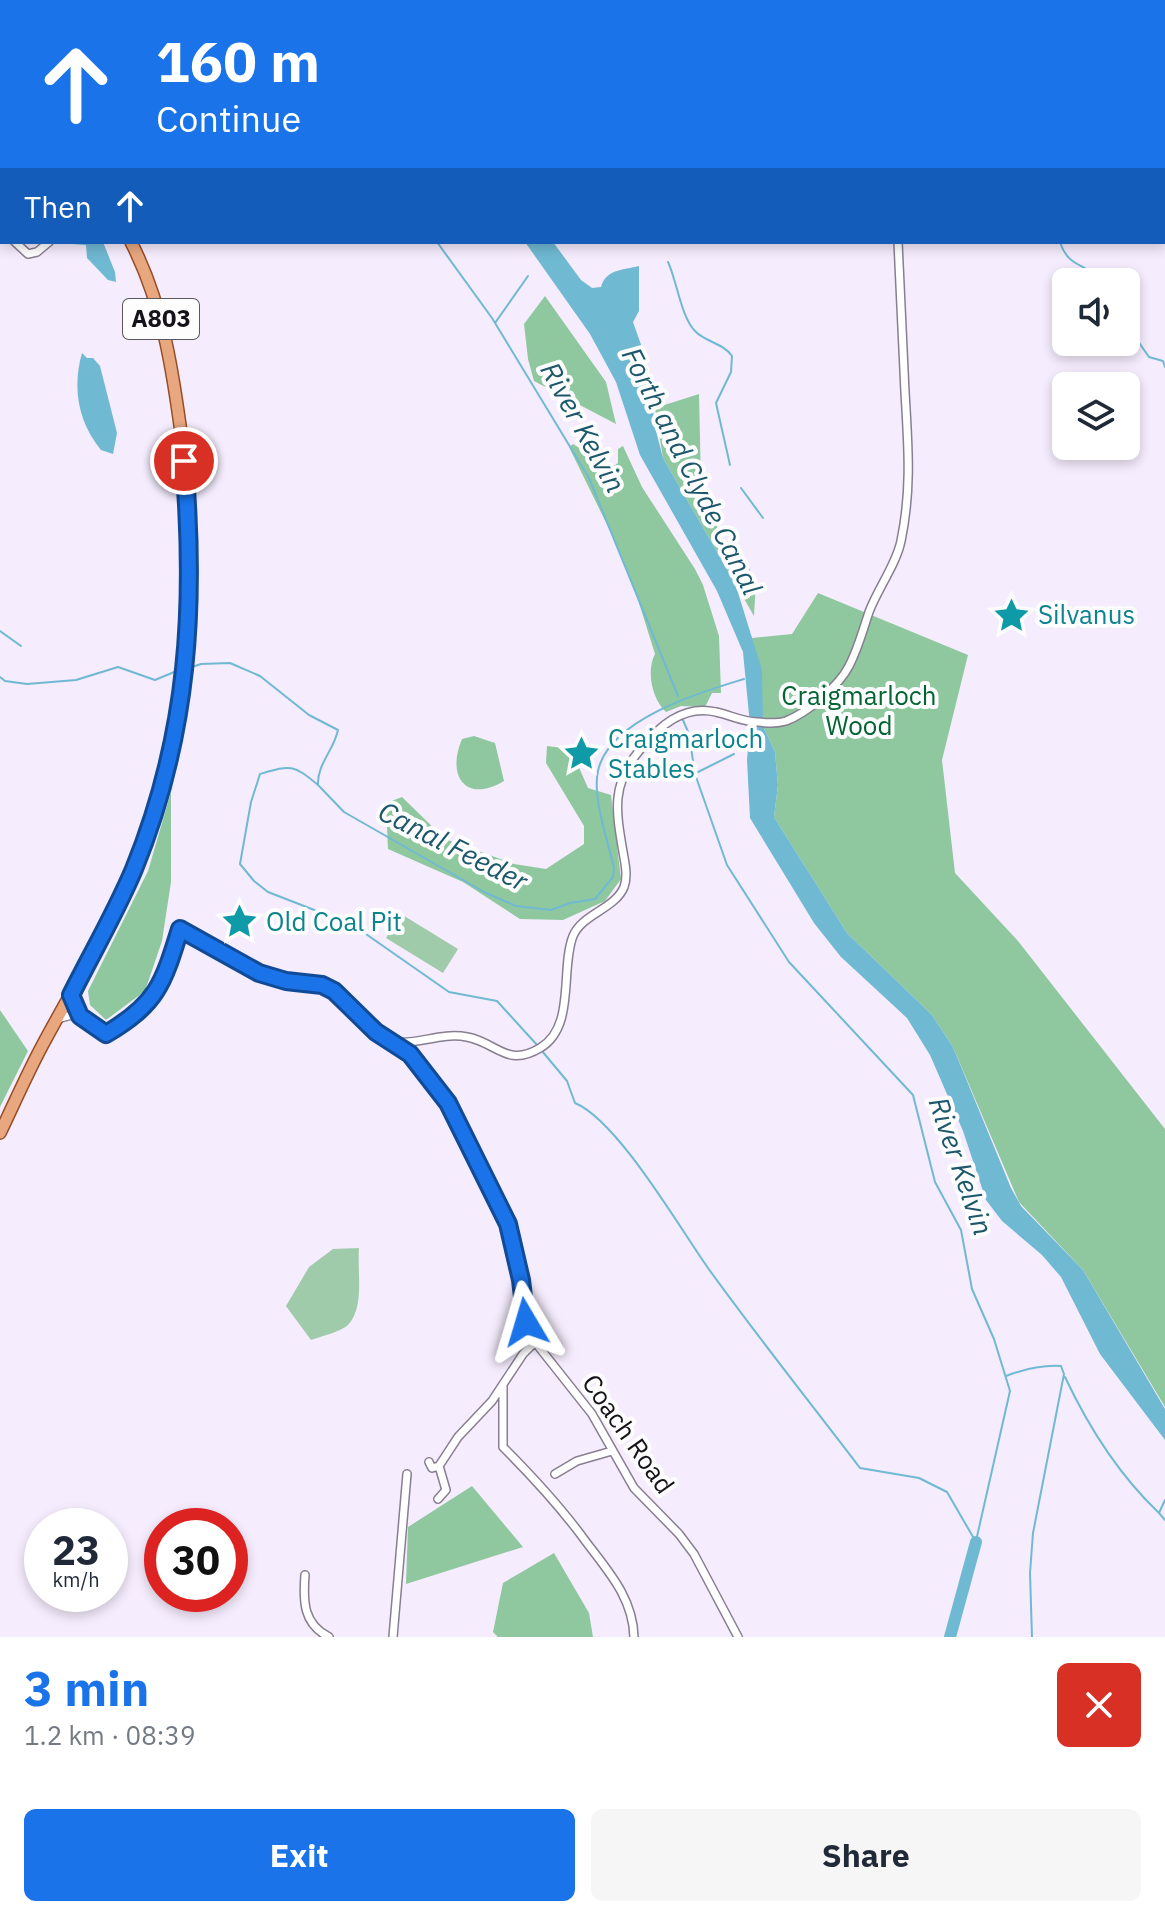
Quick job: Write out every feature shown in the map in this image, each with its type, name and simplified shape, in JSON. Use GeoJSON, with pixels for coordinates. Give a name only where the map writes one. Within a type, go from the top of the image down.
{"type":"FeatureCollection","features":[{"type":"Feature","properties":{"kind":"main road","name":"A803"},"geometry":{"type":"LineString","coordinates":[[0,1133],[134,869],[167,770],[179,716],[191,600],[191,546],[177,401],[158,308],[132,244]]}},
{"type":"Feature","properties":{"kind":"street"},"geometry":{"type":"LineString","coordinates":[[17,244],[28,254],[37,252],[47,244]]}},
{"type":"Feature","properties":{"kind":"street"},"geometry":{"type":"LineString","coordinates":[[395,1042],[449,1034],[477,1039],[511,1056],[540,1048],[555,1032],[566,1002],[572,938],[578,927],[620,893],[625,885],[626,871],[617,818],[620,781],[630,762],[654,732],[693,710],[714,711],[748,722],[781,723],[807,711],[848,668],[874,597],[901,546],[910,485],[898,244]]}},
{"type":"Feature","properties":{"kind":"street","name":"Coach Road"},"geometry":{"type":"LineString","coordinates":[[80,1016],[106,1034],[132,1019],[158,990],[180,929],[259,973],[286,981],[322,985],[334,991],[376,1032],[410,1054],[442,1094],[508,1224],[521,1280],[526,1322],[535,1342],[577,1393],[634,1488],[680,1534],[694,1554],[738,1637]]}},
{"type":"Feature","properties":{"kind":"street"},"geometry":{"type":"LineString","coordinates":[[71,995],[80,1016]]}},
{"type":"Feature","properties":{"kind":"street"},"geometry":{"type":"LineString","coordinates":[[57,1019],[80,1016]]}},
{"type":"Feature","properties":{"kind":"street"},"geometry":{"type":"LineString","coordinates":[[429,1462],[432,1468],[439,1466],[458,1437],[492,1401],[523,1354],[535,1342]]}},
{"type":"Feature","properties":{"kind":"street"},"geometry":{"type":"LineString","coordinates":[[503,1385],[503,1447],[549,1493],[611,1573],[634,1620],[634,1637]]}},
{"type":"Feature","properties":{"kind":"street"},"geometry":{"type":"LineString","coordinates":[[555,1474],[577,1461],[612,1451]]}},
{"type":"Feature","properties":{"kind":"street"},"geometry":{"type":"LineString","coordinates":[[438,1499],[446,1490],[439,1466]]}},
{"type":"Feature","properties":{"kind":"street"},"geometry":{"type":"LineString","coordinates":[[393,1637],[407,1474]]}},
{"type":"Feature","properties":{"kind":"street"},"geometry":{"type":"LineString","coordinates":[[305,1575],[303,1601],[310,1624],[329,1637]]}},
{"type":"Feature","properties":{"kind":"green space"},"geometry":{"type":"Polygon","coordinates":[[[545,296],[606,382],[616,424],[534,381],[524,324],[545,296]]]}},
{"type":"Feature","properties":{"kind":"green space"},"geometry":{"type":"Polygon","coordinates":[[[699,394],[701,484],[722,540],[736,544],[756,581],[754,616],[663,458],[655,408],[699,394]]]}},
{"type":"Feature","properties":{"kind":"green space"},"geometry":{"type":"Polygon","coordinates":[[[573,444],[611,468],[618,463],[618,449],[623,446],[642,487],[695,569],[719,636],[721,693],[712,693],[705,707],[681,706],[666,712],[657,700],[651,676],[655,654],[634,587],[569,447],[573,444]]]}},
{"type":"Feature","properties":{"kind":"green space","name":"Craigmarloch Wood"},"geometry":{"type":"Polygon","coordinates":[[[818,593],[968,655],[942,760],[955,873],[1018,941],[1165,1129],[1165,1407],[1083,1270],[1019,1202],[953,1047],[932,1015],[847,933],[774,817],[778,785],[775,752],[763,726],[752,638],[792,634],[818,593]]]}},
{"type":"Feature","properties":{"kind":"green space"},"geometry":{"type":"Polygon","coordinates":[[[474,736],[495,743],[504,781],[491,787],[470,788],[458,775],[456,764],[462,739],[474,736]]]}},
{"type":"Feature","properties":{"kind":"green space"},"geometry":{"type":"Polygon","coordinates":[[[547,746],[571,749],[588,788],[611,795],[621,879],[605,901],[563,920],[520,919],[463,882],[388,849],[386,803],[402,797],[445,839],[514,864],[546,869],[584,844],[584,826],[546,763],[547,746]]]}},
{"type":"Feature","properties":{"kind":"green space"},"geometry":{"type":"Polygon","coordinates":[[[171,792],[171,882],[162,941],[145,991],[106,1020],[90,1005],[88,991],[148,871],[171,792]]]}},
{"type":"Feature","properties":{"kind":"green space"},"geometry":{"type":"Polygon","coordinates":[[[401,914],[458,949],[443,973],[386,938],[401,914]]]}},
{"type":"Feature","properties":{"kind":"green space"},"geometry":{"type":"Polygon","coordinates":[[[0,1010],[28,1051],[0,1107],[0,1010]]]}},
{"type":"Feature","properties":{"kind":"green space"},"geometry":{"type":"Polygon","coordinates":[[[359,1248],[358,1299],[353,1318],[340,1330],[311,1340],[286,1306],[309,1267],[333,1249],[359,1248]]]}},
{"type":"Feature","properties":{"kind":"green space"},"geometry":{"type":"Polygon","coordinates":[[[472,1486],[523,1547],[406,1584],[408,1527],[472,1486]]]}},
{"type":"Feature","properties":{"kind":"green space"},"geometry":{"type":"Polygon","coordinates":[[[554,1553],[589,1613],[593,1637],[498,1637],[493,1632],[503,1583],[554,1553]]]}},
{"type":"Feature","properties":{"kind":"water"},"geometry":{"type":"Polygon","coordinates":[[[73,244],[104,244],[116,282],[108,280],[87,258],[86,245],[73,244]]]}},
{"type":"Feature","properties":{"kind":"water"},"geometry":{"type":"Polygon","coordinates":[[[526,244],[554,244],[581,280],[592,288],[601,287],[611,274],[639,266],[639,311],[633,322],[645,356],[663,458],[735,583],[762,670],[763,726],[775,752],[778,785],[774,817],[847,933],[932,1015],[953,1047],[1011,1188],[1021,1206],[1083,1270],[1165,1409],[1165,1440],[1100,1354],[1061,1277],[1042,1255],[1002,1221],[986,1200],[963,1131],[930,1055],[907,1018],[841,957],[814,923],[750,818],[747,760],[750,725],[743,652],[717,591],[640,455],[616,382],[590,334],[526,244]]]}},
{"type":"Feature","properties":{"kind":"water"},"geometry":{"type":"Polygon","coordinates":[[[82,353],[100,366],[117,433],[113,454],[101,450],[82,416],[78,379],[82,353]]]}},
{"type":"Feature","properties":{"kind":"waterway","name":"River Kelvin"},"geometry":{"type":"LineString","coordinates":[[438,244],[492,318],[589,478],[678,696]]}},
{"type":"Feature","properties":{"kind":"waterway"},"geometry":{"type":"LineString","coordinates":[[1061,244],[1068,257],[1085,268]]}},
{"type":"Feature","properties":{"kind":"waterway"},"geometry":{"type":"LineString","coordinates":[[668,262],[691,326],[732,356],[731,372],[716,403],[730,465]]}},
{"type":"Feature","properties":{"kind":"waterway"},"geometry":{"type":"LineString","coordinates":[[495,323],[528,276]]}},
{"type":"Feature","properties":{"kind":"waterway"},"geometry":{"type":"LineString","coordinates":[[1140,344],[1149,357],[1163,361],[1165,367]]}},
{"type":"Feature","properties":{"kind":"waterway"},"geometry":{"type":"LineString","coordinates":[[741,488],[763,518]]}},
{"type":"Feature","properties":{"kind":"waterway"},"geometry":{"type":"LineString","coordinates":[[0,631],[21,646]]}},
{"type":"Feature","properties":{"kind":"waterway"},"geometry":{"type":"LineString","coordinates":[[189,668],[201,664],[230,663],[260,676],[309,715],[338,730],[320,770],[318,785],[291,768],[260,774],[251,802],[240,864],[254,881],[268,892],[353,925],[449,992],[497,1001],[538,1046]]}},
{"type":"Feature","properties":{"kind":"waterway"},"geometry":{"type":"LineString","coordinates":[[0,677],[5,681],[27,684],[76,680],[118,667],[155,680],[179,670]]}},
{"type":"Feature","properties":{"kind":"waterway","name":"Canal Feeder"},"geometry":{"type":"LineString","coordinates":[[319,786],[344,812],[484,892],[516,906],[551,910],[595,899],[613,877],[614,868],[597,793],[598,771],[606,753],[619,737],[659,710],[744,679]]}},
{"type":"Feature","properties":{"kind":"waterway","name":"River Kelvin"},"geometry":{"type":"LineString","coordinates":[[683,720],[689,734],[695,774],[727,865],[789,962],[913,1095],[935,1182],[961,1230],[972,1289],[994,1339],[1010,1391],[976,1541]]}},
{"type":"Feature","properties":{"kind":"waterway"},"geometry":{"type":"LineString","coordinates":[[696,773],[734,754]]}},
{"type":"Feature","properties":{"kind":"waterway"},"geometry":{"type":"LineString","coordinates":[[542,1051],[567,1081],[575,1103],[592,1114],[628,1152],[708,1268],[860,1468],[919,1478],[947,1492],[976,1542]]}},
{"type":"Feature","properties":{"kind":"waterway"},"geometry":{"type":"LineString","coordinates":[[1006,1376],[1054,1366],[1061,1366],[1064,1374],[1033,1533],[1030,1573],[1032,1637]]}},
{"type":"Feature","properties":{"kind":"waterway"},"geometry":{"type":"LineString","coordinates":[[1065,1377],[1106,1450],[1159,1513]]}},
{"type":"Feature","properties":{"kind":"waterway"},"geometry":{"type":"LineString","coordinates":[[1165,1500],[1159,1513],[1165,1520]]}},
{"type":"Feature","properties":{"kind":"waterway","name":"River Kelvin"},"geometry":{"type":"LineString","coordinates":[[950,1637],[976,1542]]}},
{"type":"Feature","properties":{"kind":"place","name":"Silvanus"},"geometry":{"type":"Point","coordinates":[1012,615]}},
{"type":"Feature","properties":{"kind":"place","name":"Craigmarloch Stables"},"geometry":{"type":"Point","coordinates":[582,754]}},
{"type":"Feature","properties":{"kind":"place","name":"Old Coal Pit"},"geometry":{"type":"Point","coordinates":[240,922]}},
{"type":"Feature","properties":{"kind":"route"},"geometry":{"type":"LineString","coordinates":[[184,461],[191,546],[191,600],[179,716],[167,770],[134,869],[71,995],[80,1016],[106,1034],[132,1019],[158,990],[180,929],[259,973],[286,981],[322,985],[334,991],[376,1032],[410,1054],[448,1103],[508,1224],[521,1280],[526,1322]]}},
{"type":"Feature","properties":{"kind":"water label","name":"Forth and Clyde Canal"},"geometry":{"type":"Point","coordinates":[692,471]}}]}
